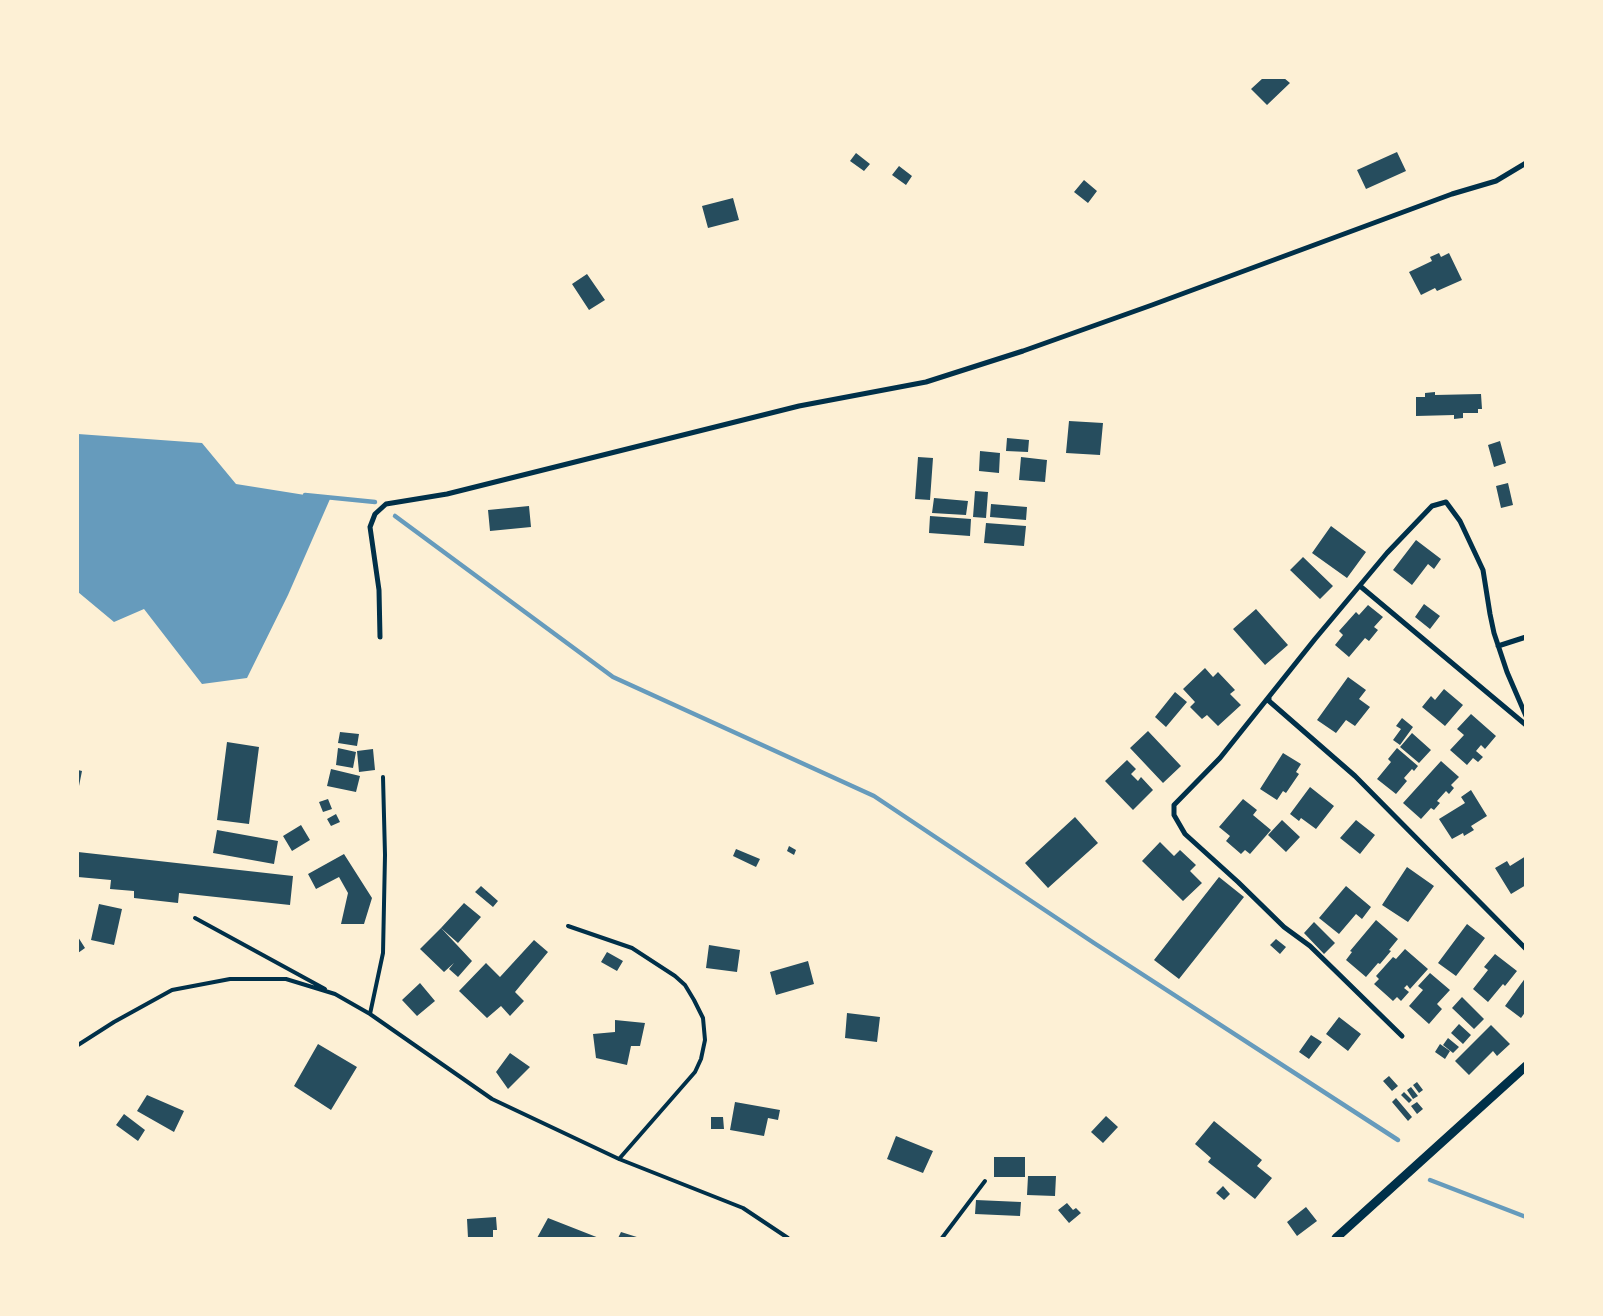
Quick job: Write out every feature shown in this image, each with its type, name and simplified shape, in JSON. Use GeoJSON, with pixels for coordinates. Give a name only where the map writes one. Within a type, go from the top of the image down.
{"type":"FeatureCollection","features":[{"type":"Feature","properties":{"kind":"street"},"geometry":{"type":"LineString","coordinates":[[380,637],[378,590],[370,527],[375,514],[386,504],[447,494],[799,406],[926,382],[1023,351],[1452,194],[1496,181],[1526,163]]}},
{"type":"Feature","properties":{"kind":"street"},"geometry":{"type":"LineString","coordinates":[[1402,1036],[1310,946],[1284,926],[1184,834],[1174,815],[1174,805],[1220,758],[1387,553],[1432,506],[1446,502],[1460,521],[1483,570],[1490,614],[1498,646],[1526,716]]}},
{"type":"Feature","properties":{"kind":"street"},"geometry":{"type":"LineString","coordinates":[[1360,586],[1526,725]]}},
{"type":"Feature","properties":{"kind":"street"},"geometry":{"type":"LineString","coordinates":[[1498,646],[1526,637]]}},
{"type":"Feature","properties":{"kind":"street"},"geometry":{"type":"LineString","coordinates":[[1269,697],[1269,701],[1355,776],[1526,950]]}},
{"type":"Feature","properties":{"kind":"street"},"geometry":{"type":"LineString","coordinates":[[1336,1238],[1526,1066]]}},
{"type":"Feature","properties":{"kind":"lane"},"geometry":{"type":"LineString","coordinates":[[370,1014],[383,953],[385,856],[383,777]]}},
{"type":"Feature","properties":{"kind":"lane"},"geometry":{"type":"LineString","coordinates":[[195,918],[370,1014],[492,1098],[619,1159],[743,1208],[788,1238]]}},
{"type":"Feature","properties":{"kind":"lane"},"geometry":{"type":"LineString","coordinates":[[568,926],[632,948],[675,976],[685,985],[703,1018],[705,1040],[701,1059],[695,1072],[619,1159]]}},
{"type":"Feature","properties":{"kind":"lane"},"geometry":{"type":"LineString","coordinates":[[78,1045],[114,1022],[172,990],[221,980],[286,979],[335,994]]}},
{"type":"Feature","properties":{"kind":"lane"},"geometry":{"type":"LineString","coordinates":[[942,1238],[985,1181]]}},
{"type":"Feature","properties":{"kind":"water"},"geometry":{"type":"Polygon","coordinates":[[[78,434],[202,443],[236,484],[330,499],[288,595],[247,678],[202,684],[144,609],[114,622],[78,592],[78,434]]]}},
{"type":"Feature","properties":{"kind":"building"},"geometry":{"type":"Polygon","coordinates":[[[1263,78],[1284,78],[1290,83],[1267,105],[1251,89],[1263,78]]]}},
{"type":"Feature","properties":{"kind":"building"},"geometry":{"type":"Polygon","coordinates":[[[1397,152],[1406,171],[1366,189],[1357,170],[1397,152]]]}},
{"type":"Feature","properties":{"kind":"building"},"geometry":{"type":"Polygon","coordinates":[[[856,153],[870,164],[864,171],[850,161],[856,153]]]}},
{"type":"Feature","properties":{"kind":"building"},"geometry":{"type":"Polygon","coordinates":[[[899,166],[912,176],[906,185],[892,175],[899,166]]]}},
{"type":"Feature","properties":{"kind":"building"},"geometry":{"type":"Polygon","coordinates":[[[1084,180],[1097,191],[1088,203],[1074,192],[1084,180]]]}},
{"type":"Feature","properties":{"kind":"building"},"geometry":{"type":"Polygon","coordinates":[[[733,198],[739,220],[708,228],[702,206],[733,198]]]}},
{"type":"Feature","properties":{"kind":"building"},"geometry":{"type":"Polygon","coordinates":[[[1439,253],[1441,257],[1449,253],[1462,280],[1437,291],[1435,288],[1421,295],[1409,272],[1432,261],[1430,257],[1439,253]]]}},
{"type":"Feature","properties":{"kind":"building"},"geometry":{"type":"Polygon","coordinates":[[[587,274],[605,300],[589,310],[572,284],[587,274]]]}},
{"type":"Feature","properties":{"kind":"building"},"geometry":{"type":"Polygon","coordinates":[[[1435,392],[1435,395],[1481,394],[1482,409],[1478,409],[1478,413],[1463,413],[1463,418],[1454,419],[1454,415],[1416,416],[1416,397],[1425,397],[1425,393],[1435,392]]]}},
{"type":"Feature","properties":{"kind":"building"},"geometry":{"type":"Polygon","coordinates":[[[1069,421],[1103,423],[1100,455],[1066,453],[1069,421]]]}},
{"type":"Feature","properties":{"kind":"building"},"geometry":{"type":"Polygon","coordinates":[[[1007,438],[1029,440],[1028,452],[1006,451],[1007,438]]]}},
{"type":"Feature","properties":{"kind":"building"},"geometry":{"type":"Polygon","coordinates":[[[1500,441],[1506,463],[1494,467],[1488,445],[1500,441]]]}},
{"type":"Feature","properties":{"kind":"building"},"geometry":{"type":"Polygon","coordinates":[[[980,451],[1000,453],[999,473],[979,471],[980,451]]]}},
{"type":"Feature","properties":{"kind":"building"},"geometry":{"type":"Polygon","coordinates":[[[918,457],[933,458],[930,500],[915,499],[918,457]]]}},
{"type":"Feature","properties":{"kind":"building"},"geometry":{"type":"Polygon","coordinates":[[[1021,457],[1047,460],[1045,482],[1019,480],[1021,457]]]}},
{"type":"Feature","properties":{"kind":"building"},"geometry":{"type":"Polygon","coordinates":[[[1508,483],[1513,505],[1501,508],[1496,486],[1508,483]]]}},
{"type":"Feature","properties":{"kind":"building"},"geometry":{"type":"Polygon","coordinates":[[[975,491],[988,492],[986,518],[973,517],[975,491]]]}},
{"type":"Feature","properties":{"kind":"building"},"geometry":{"type":"Polygon","coordinates":[[[934,498],[968,501],[966,515],[932,513],[934,498]]]}},
{"type":"Feature","properties":{"kind":"building"},"geometry":{"type":"Polygon","coordinates":[[[991,504],[1027,507],[1026,520],[990,517],[991,504]]]}},
{"type":"Feature","properties":{"kind":"building"},"geometry":{"type":"Polygon","coordinates":[[[529,506],[531,527],[490,531],[488,510],[529,506]]]}},
{"type":"Feature","properties":{"kind":"building"},"geometry":{"type":"Polygon","coordinates":[[[930,516],[971,519],[970,536],[929,533],[930,516]]]}},
{"type":"Feature","properties":{"kind":"building"},"geometry":{"type":"Polygon","coordinates":[[[986,523],[1026,526],[1024,546],[984,543],[986,523]]]}},
{"type":"Feature","properties":{"kind":"building"},"geometry":{"type":"Polygon","coordinates":[[[1331,526],[1366,552],[1347,578],[1312,553],[1331,526]]]}},
{"type":"Feature","properties":{"kind":"building"},"geometry":{"type":"Polygon","coordinates":[[[1416,540],[1441,559],[1434,569],[1428,564],[1412,585],[1393,570],[1416,540]]]}},
{"type":"Feature","properties":{"kind":"building"},"geometry":{"type":"Polygon","coordinates":[[[1303,557],[1333,586],[1320,599],[1290,570],[1303,557]]]}},
{"type":"Feature","properties":{"kind":"building"},"geometry":{"type":"Polygon","coordinates":[[[1424,604],[1440,616],[1430,629],[1415,617],[1424,604]]]}},
{"type":"Feature","properties":{"kind":"building"},"geometry":{"type":"Polygon","coordinates":[[[1368,605],[1383,617],[1374,627],[1378,630],[1369,641],[1365,638],[1349,657],[1335,645],[1343,635],[1339,631],[1356,612],[1359,615],[1368,605]]]}},
{"type":"Feature","properties":{"kind":"building"},"geometry":{"type":"Polygon","coordinates":[[[1256,609],[1288,645],[1265,665],[1233,629],[1256,609]]]}},
{"type":"Feature","properties":{"kind":"building"},"geometry":{"type":"Polygon","coordinates":[[[1205,668],[1213,677],[1218,672],[1235,690],[1230,694],[1241,705],[1218,726],[1207,715],[1202,719],[1190,707],[1195,702],[1183,689],[1205,668]]]}},
{"type":"Feature","properties":{"kind":"building"},"geometry":{"type":"Polygon","coordinates":[[[1348,677],[1366,690],[1359,699],[1370,707],[1355,726],[1346,720],[1336,733],[1317,720],[1348,677]]]}},
{"type":"Feature","properties":{"kind":"building"},"geometry":{"type":"Polygon","coordinates":[[[1444,689],[1463,705],[1445,726],[1422,707],[1431,696],[1435,700],[1444,689]]]}},
{"type":"Feature","properties":{"kind":"building"},"geometry":{"type":"Polygon","coordinates":[[[1175,692],[1187,702],[1166,727],[1155,717],[1175,692]]]}},
{"type":"Feature","properties":{"kind":"building"},"geometry":{"type":"Polygon","coordinates":[[[1471,714],[1496,736],[1485,749],[1481,745],[1476,751],[1483,757],[1478,762],[1473,758],[1467,765],[1450,750],[1464,735],[1457,729],[1471,714]]]}},
{"type":"Feature","properties":{"kind":"building"},"geometry":{"type":"Polygon","coordinates":[[[1402,718],[1413,727],[1400,745],[1393,740],[1401,729],[1396,726],[1402,718]]]}},
{"type":"Feature","properties":{"kind":"building"},"geometry":{"type":"Polygon","coordinates":[[[1148,731],[1181,766],[1163,783],[1130,748],[1148,731]]]}},
{"type":"Feature","properties":{"kind":"building"},"geometry":{"type":"Polygon","coordinates":[[[340,732],[359,734],[357,746],[338,743],[340,732]]]}},
{"type":"Feature","properties":{"kind":"building"},"geometry":{"type":"Polygon","coordinates":[[[1412,733],[1431,750],[1419,763],[1400,747],[1412,733]]]}},
{"type":"Feature","properties":{"kind":"building"},"geometry":{"type":"Polygon","coordinates":[[[227,742],[259,747],[249,824],[217,820],[227,742]]]}},
{"type":"Feature","properties":{"kind":"building"},"geometry":{"type":"Polygon","coordinates":[[[338,748],[356,752],[353,768],[336,765],[338,748]]]}},
{"type":"Feature","properties":{"kind":"building"},"geometry":{"type":"Polygon","coordinates":[[[1397,748],[1418,766],[1414,771],[1412,769],[1404,778],[1407,781],[1396,794],[1377,779],[1391,762],[1388,759],[1397,748]]]}},
{"type":"Feature","properties":{"kind":"building"},"geometry":{"type":"Polygon","coordinates":[[[373,749],[375,770],[359,772],[357,751],[373,749]]]}},
{"type":"Feature","properties":{"kind":"building"},"geometry":{"type":"Polygon","coordinates":[[[1283,753],[1301,764],[1296,772],[1299,774],[1286,793],[1283,791],[1277,800],[1260,789],[1283,753]]]}},
{"type":"Feature","properties":{"kind":"building"},"geometry":{"type":"Polygon","coordinates":[[[1127,760],[1136,769],[1131,774],[1138,781],[1141,777],[1153,790],[1133,810],[1105,781],[1127,760]]]}},
{"type":"Feature","properties":{"kind":"building"},"geometry":{"type":"Polygon","coordinates":[[[1441,761],[1459,777],[1451,785],[1454,788],[1449,794],[1446,791],[1437,801],[1440,803],[1434,810],[1431,808],[1421,819],[1403,803],[1441,761]]]}},
{"type":"Feature","properties":{"kind":"building"},"geometry":{"type":"Polygon","coordinates":[[[331,769],[360,776],[356,792],[327,786],[331,769]]]}},
{"type":"Feature","properties":{"kind":"building"},"geometry":{"type":"Polygon","coordinates":[[[78,770],[82,771],[79,786],[78,786],[78,770]]]}},
{"type":"Feature","properties":{"kind":"building"},"geometry":{"type":"Polygon","coordinates":[[[1310,787],[1334,806],[1316,829],[1301,818],[1299,821],[1290,814],[1310,787]]]}},
{"type":"Feature","properties":{"kind":"building"},"geometry":{"type":"Polygon","coordinates":[[[1471,790],[1487,816],[1471,826],[1474,830],[1464,836],[1463,833],[1452,839],[1439,819],[1465,803],[1461,797],[1471,790]]]}},
{"type":"Feature","properties":{"kind":"building"},"geometry":{"type":"Polygon","coordinates":[[[328,799],[332,809],[323,812],[319,802],[328,799]]]}},
{"type":"Feature","properties":{"kind":"building"},"geometry":{"type":"Polygon","coordinates":[[[1243,799],[1257,810],[1253,815],[1271,830],[1250,854],[1245,850],[1241,854],[1226,841],[1230,836],[1219,827],[1243,799]]]}},
{"type":"Feature","properties":{"kind":"building"},"geometry":{"type":"Polygon","coordinates":[[[336,814],[340,822],[331,826],[327,819],[336,814]]]}},
{"type":"Feature","properties":{"kind":"building"},"geometry":{"type":"Polygon","coordinates":[[[1075,817],[1098,843],[1048,888],[1025,863],[1075,817]]]}},
{"type":"Feature","properties":{"kind":"building"},"geometry":{"type":"Polygon","coordinates":[[[1282,820],[1300,837],[1286,852],[1268,835],[1282,820]]]}},
{"type":"Feature","properties":{"kind":"building"},"geometry":{"type":"Polygon","coordinates":[[[1356,820],[1375,835],[1360,854],[1340,838],[1356,820]]]}},
{"type":"Feature","properties":{"kind":"building"},"geometry":{"type":"Polygon","coordinates":[[[301,825],[310,840],[292,851],[283,836],[301,825]]]}},
{"type":"Feature","properties":{"kind":"building"},"geometry":{"type":"Polygon","coordinates":[[[217,830],[278,841],[274,864],[213,853],[217,830]]]}},
{"type":"Feature","properties":{"kind":"building"},"geometry":{"type":"Polygon","coordinates":[[[1160,842],[1174,856],[1180,850],[1196,865],[1190,871],[1202,883],[1183,901],[1142,861],[1160,842]]]}},
{"type":"Feature","properties":{"kind":"building"},"geometry":{"type":"Polygon","coordinates":[[[789,846],[796,850],[794,855],[787,851],[789,846]]]}},
{"type":"Feature","properties":{"kind":"building"},"geometry":{"type":"Polygon","coordinates":[[[736,849],[760,859],[756,867],[733,856],[736,849]]]}},
{"type":"Feature","properties":{"kind":"building"},"geometry":{"type":"Polygon","coordinates":[[[78,852],[293,876],[290,905],[179,893],[178,903],[134,898],[134,891],[110,889],[111,880],[78,877],[78,852]]]}},
{"type":"Feature","properties":{"kind":"building"},"geometry":{"type":"Polygon","coordinates":[[[344,854],[372,898],[364,924],[341,924],[348,893],[339,877],[316,889],[308,874],[344,854]]]}},
{"type":"Feature","properties":{"kind":"building"},"geometry":{"type":"Polygon","coordinates":[[[1526,856],[1526,885],[1511,894],[1495,868],[1507,861],[1510,866],[1526,856]]]}},
{"type":"Feature","properties":{"kind":"building"},"geometry":{"type":"Polygon","coordinates":[[[1407,867],[1434,886],[1408,922],[1382,905],[1407,867]]]}},
{"type":"Feature","properties":{"kind":"building"},"geometry":{"type":"Polygon","coordinates":[[[1219,877],[1244,897],[1179,979],[1154,960],[1219,877]]]}},
{"type":"Feature","properties":{"kind":"building"},"geometry":{"type":"Polygon","coordinates":[[[481,886],[498,901],[493,907],[475,892],[481,886]]]}},
{"type":"Feature","properties":{"kind":"building"},"geometry":{"type":"Polygon","coordinates":[[[1346,886],[1371,907],[1362,919],[1356,914],[1339,934],[1319,918],[1346,886]]]}},
{"type":"Feature","properties":{"kind":"building"},"geometry":{"type":"Polygon","coordinates":[[[464,903],[481,917],[458,943],[441,928],[464,903]]]}},
{"type":"Feature","properties":{"kind":"building"},"geometry":{"type":"Polygon","coordinates":[[[99,904],[122,909],[114,945],[91,940],[99,904]]]}},
{"type":"Feature","properties":{"kind":"building"},"geometry":{"type":"Polygon","coordinates":[[[1376,920],[1398,939],[1389,950],[1391,951],[1366,977],[1346,960],[1352,952],[1350,951],[1376,920]]]}},
{"type":"Feature","properties":{"kind":"building"},"geometry":{"type":"Polygon","coordinates":[[[1314,922],[1335,943],[1324,954],[1304,933],[1314,922]]]}},
{"type":"Feature","properties":{"kind":"building"},"geometry":{"type":"Polygon","coordinates":[[[1467,924],[1485,938],[1456,976],[1438,963],[1467,924]]]}},
{"type":"Feature","properties":{"kind":"building"},"geometry":{"type":"Polygon","coordinates":[[[441,928],[472,961],[458,977],[449,969],[454,963],[444,972],[420,949],[441,928]]]}},
{"type":"Feature","properties":{"kind":"building"},"geometry":{"type":"Polygon","coordinates":[[[78,937],[85,948],[78,953],[78,937]]]}},
{"type":"Feature","properties":{"kind":"building"},"geometry":{"type":"Polygon","coordinates":[[[1276,939],[1286,947],[1280,954],[1270,945],[1276,939]]]}},
{"type":"Feature","properties":{"kind":"building"},"geometry":{"type":"Polygon","coordinates":[[[534,940],[548,952],[515,992],[524,1001],[510,1016],[501,1006],[487,1018],[459,991],[486,963],[500,977],[534,940]]]}},
{"type":"Feature","properties":{"kind":"building"},"geometry":{"type":"Polygon","coordinates":[[[709,945],[740,950],[737,972],[706,968],[709,945]]]}},
{"type":"Feature","properties":{"kind":"building"},"geometry":{"type":"Polygon","coordinates":[[[1405,949],[1428,969],[1410,989],[1407,985],[1404,988],[1409,992],[1401,1001],[1397,997],[1393,1001],[1374,984],[1379,979],[1376,976],[1393,957],[1396,959],[1405,949]]]}},
{"type":"Feature","properties":{"kind":"building"},"geometry":{"type":"Polygon","coordinates":[[[607,952],[623,961],[617,971],[601,962],[607,952]]]}},
{"type":"Feature","properties":{"kind":"building"},"geometry":{"type":"Polygon","coordinates":[[[1495,954],[1517,971],[1488,1002],[1473,989],[1488,970],[1484,967],[1495,954]]]}},
{"type":"Feature","properties":{"kind":"building"},"geometry":{"type":"Polygon","coordinates":[[[808,961],[814,984],[776,995],[770,972],[808,961]]]}},
{"type":"Feature","properties":{"kind":"building"},"geometry":{"type":"Polygon","coordinates":[[[1430,973],[1450,990],[1437,1004],[1442,1009],[1429,1024],[1409,1006],[1423,990],[1418,986],[1430,973]]]}},
{"type":"Feature","properties":{"kind":"building"},"geometry":{"type":"Polygon","coordinates":[[[1526,977],[1526,1011],[1521,1018],[1505,1006],[1526,977]]]}},
{"type":"Feature","properties":{"kind":"building"},"geometry":{"type":"Polygon","coordinates":[[[420,983],[435,1001],[417,1016],[402,1000],[420,983]]]}},
{"type":"Feature","properties":{"kind":"building"},"geometry":{"type":"Polygon","coordinates":[[[1462,997],[1484,1019],[1474,1029],[1452,1008],[1462,997]]]}},
{"type":"Feature","properties":{"kind":"building"},"geometry":{"type":"Polygon","coordinates":[[[847,1013],[880,1017],[877,1042],[845,1038],[847,1013]]]}},
{"type":"Feature","properties":{"kind":"building"},"geometry":{"type":"Polygon","coordinates":[[[1339,1017],[1361,1034],[1348,1051],[1326,1034],[1339,1017]]]}},
{"type":"Feature","properties":{"kind":"building"},"geometry":{"type":"Polygon","coordinates":[[[615,1020],[645,1023],[640,1046],[631,1046],[627,1065],[596,1058],[593,1034],[615,1032],[615,1020]]]}},
{"type":"Feature","properties":{"kind":"building"},"geometry":{"type":"Polygon","coordinates":[[[1459,1024],[1471,1035],[1463,1044],[1451,1033],[1459,1024]]]}},
{"type":"Feature","properties":{"kind":"building"},"geometry":{"type":"Polygon","coordinates":[[[1491,1025],[1510,1044],[1497,1056],[1493,1051],[1469,1075],[1455,1061],[1491,1025]]]}},
{"type":"Feature","properties":{"kind":"building"},"geometry":{"type":"Polygon","coordinates":[[[1311,1035],[1322,1042],[1309,1059],[1299,1052],[1311,1035]]]}},
{"type":"Feature","properties":{"kind":"building"},"geometry":{"type":"Polygon","coordinates":[[[1448,1038],[1459,1047],[1453,1053],[1443,1045],[1448,1038]]]}},
{"type":"Feature","properties":{"kind":"building"},"geometry":{"type":"Polygon","coordinates":[[[318,1044],[357,1067],[331,1110],[294,1086],[318,1044]]]}},
{"type":"Feature","properties":{"kind":"building"},"geometry":{"type":"Polygon","coordinates":[[[1440,1044],[1450,1051],[1445,1059],[1435,1052],[1440,1044]]]}},
{"type":"Feature","properties":{"kind":"building"},"geometry":{"type":"Polygon","coordinates":[[[510,1053],[530,1067],[508,1089],[496,1072],[510,1053]]]}},
{"type":"Feature","properties":{"kind":"building"},"geometry":{"type":"Polygon","coordinates":[[[1389,1076],[1398,1086],[1392,1091],[1383,1081],[1389,1076]]]}},
{"type":"Feature","properties":{"kind":"building"},"geometry":{"type":"Polygon","coordinates":[[[1417,1082],[1423,1090],[1419,1093],[1413,1085],[1417,1082]]]}},
{"type":"Feature","properties":{"kind":"building"},"geometry":{"type":"Polygon","coordinates":[[[1411,1087],[1418,1096],[1413,1099],[1407,1090],[1411,1087]]]}},
{"type":"Feature","properties":{"kind":"building"},"geometry":{"type":"Polygon","coordinates":[[[1404,1092],[1412,1100],[1409,1103],[1401,1095],[1404,1092]]]}},
{"type":"Feature","properties":{"kind":"building"},"geometry":{"type":"Polygon","coordinates":[[[147,1095],[184,1111],[174,1132],[137,1111],[147,1095]]]}},
{"type":"Feature","properties":{"kind":"building"},"geometry":{"type":"Polygon","coordinates":[[[1396,1098],[1412,1117],[1408,1121],[1392,1102],[1396,1098]]]}},
{"type":"Feature","properties":{"kind":"building"},"geometry":{"type":"Polygon","coordinates":[[[735,1102],[780,1110],[778,1120],[768,1118],[764,1136],[730,1130],[735,1102]]]}},
{"type":"Feature","properties":{"kind":"building"},"geometry":{"type":"Polygon","coordinates":[[[1417,1102],[1423,1109],[1417,1114],[1411,1106],[1417,1102]]]}},
{"type":"Feature","properties":{"kind":"building"},"geometry":{"type":"Polygon","coordinates":[[[124,1114],[145,1130],[138,1141],[116,1125],[124,1114]]]}},
{"type":"Feature","properties":{"kind":"building"},"geometry":{"type":"Polygon","coordinates":[[[1106,1116],[1118,1127],[1103,1143],[1091,1132],[1106,1116]]]}},
{"type":"Feature","properties":{"kind":"building"},"geometry":{"type":"Polygon","coordinates":[[[711,1117],[723,1117],[724,1129],[711,1129],[711,1117]]]}},
{"type":"Feature","properties":{"kind":"building"},"geometry":{"type":"Polygon","coordinates":[[[1214,1121],[1262,1160],[1257,1166],[1272,1178],[1255,1199],[1208,1162],[1211,1158],[1195,1144],[1214,1121]]]}},
{"type":"Feature","properties":{"kind":"building"},"geometry":{"type":"Polygon","coordinates":[[[896,1136],[933,1151],[923,1173],[887,1159],[896,1136]]]}},
{"type":"Feature","properties":{"kind":"building"},"geometry":{"type":"Polygon","coordinates":[[[994,1157],[1025,1157],[1025,1177],[994,1177],[994,1157]]]}},
{"type":"Feature","properties":{"kind":"building"},"geometry":{"type":"Polygon","coordinates":[[[1028,1176],[1056,1176],[1055,1196],[1027,1195],[1028,1176]]]}},
{"type":"Feature","properties":{"kind":"building"},"geometry":{"type":"Polygon","coordinates":[[[1223,1186],[1230,1194],[1224,1200],[1216,1193],[1223,1186]]]}},
{"type":"Feature","properties":{"kind":"building"},"geometry":{"type":"Polygon","coordinates":[[[976,1200],[1021,1202],[1020,1216],[975,1214],[976,1200]]]}},
{"type":"Feature","properties":{"kind":"building"},"geometry":{"type":"Polygon","coordinates":[[[1067,1203],[1073,1210],[1076,1208],[1081,1213],[1069,1223],[1058,1210],[1067,1203]]]}},
{"type":"Feature","properties":{"kind":"building"},"geometry":{"type":"Polygon","coordinates":[[[1306,1207],[1317,1221],[1297,1236],[1287,1222],[1306,1207]]]}},
{"type":"Feature","properties":{"kind":"building"},"geometry":{"type":"Polygon","coordinates":[[[496,1217],[497,1230],[493,1230],[493,1238],[468,1238],[467,1219],[496,1217]]]}},
{"type":"Feature","properties":{"kind":"building"},"geometry":{"type":"Polygon","coordinates":[[[548,1218],[599,1238],[537,1238],[548,1218]]]}},
{"type":"Feature","properties":{"kind":"building"},"geometry":{"type":"Polygon","coordinates":[[[621,1232],[640,1238],[618,1238],[621,1232]]]}},
{"type":"Feature","properties":{"kind":"waterway"},"geometry":{"type":"LineString","coordinates":[[305,495],[375,502]]}},
{"type":"Feature","properties":{"kind":"waterway"},"geometry":{"type":"LineString","coordinates":[[395,516],[613,677],[874,796],[1094,943],[1398,1140]]}},
{"type":"Feature","properties":{"kind":"waterway"},"geometry":{"type":"LineString","coordinates":[[1430,1180],[1526,1217]]}}]}
